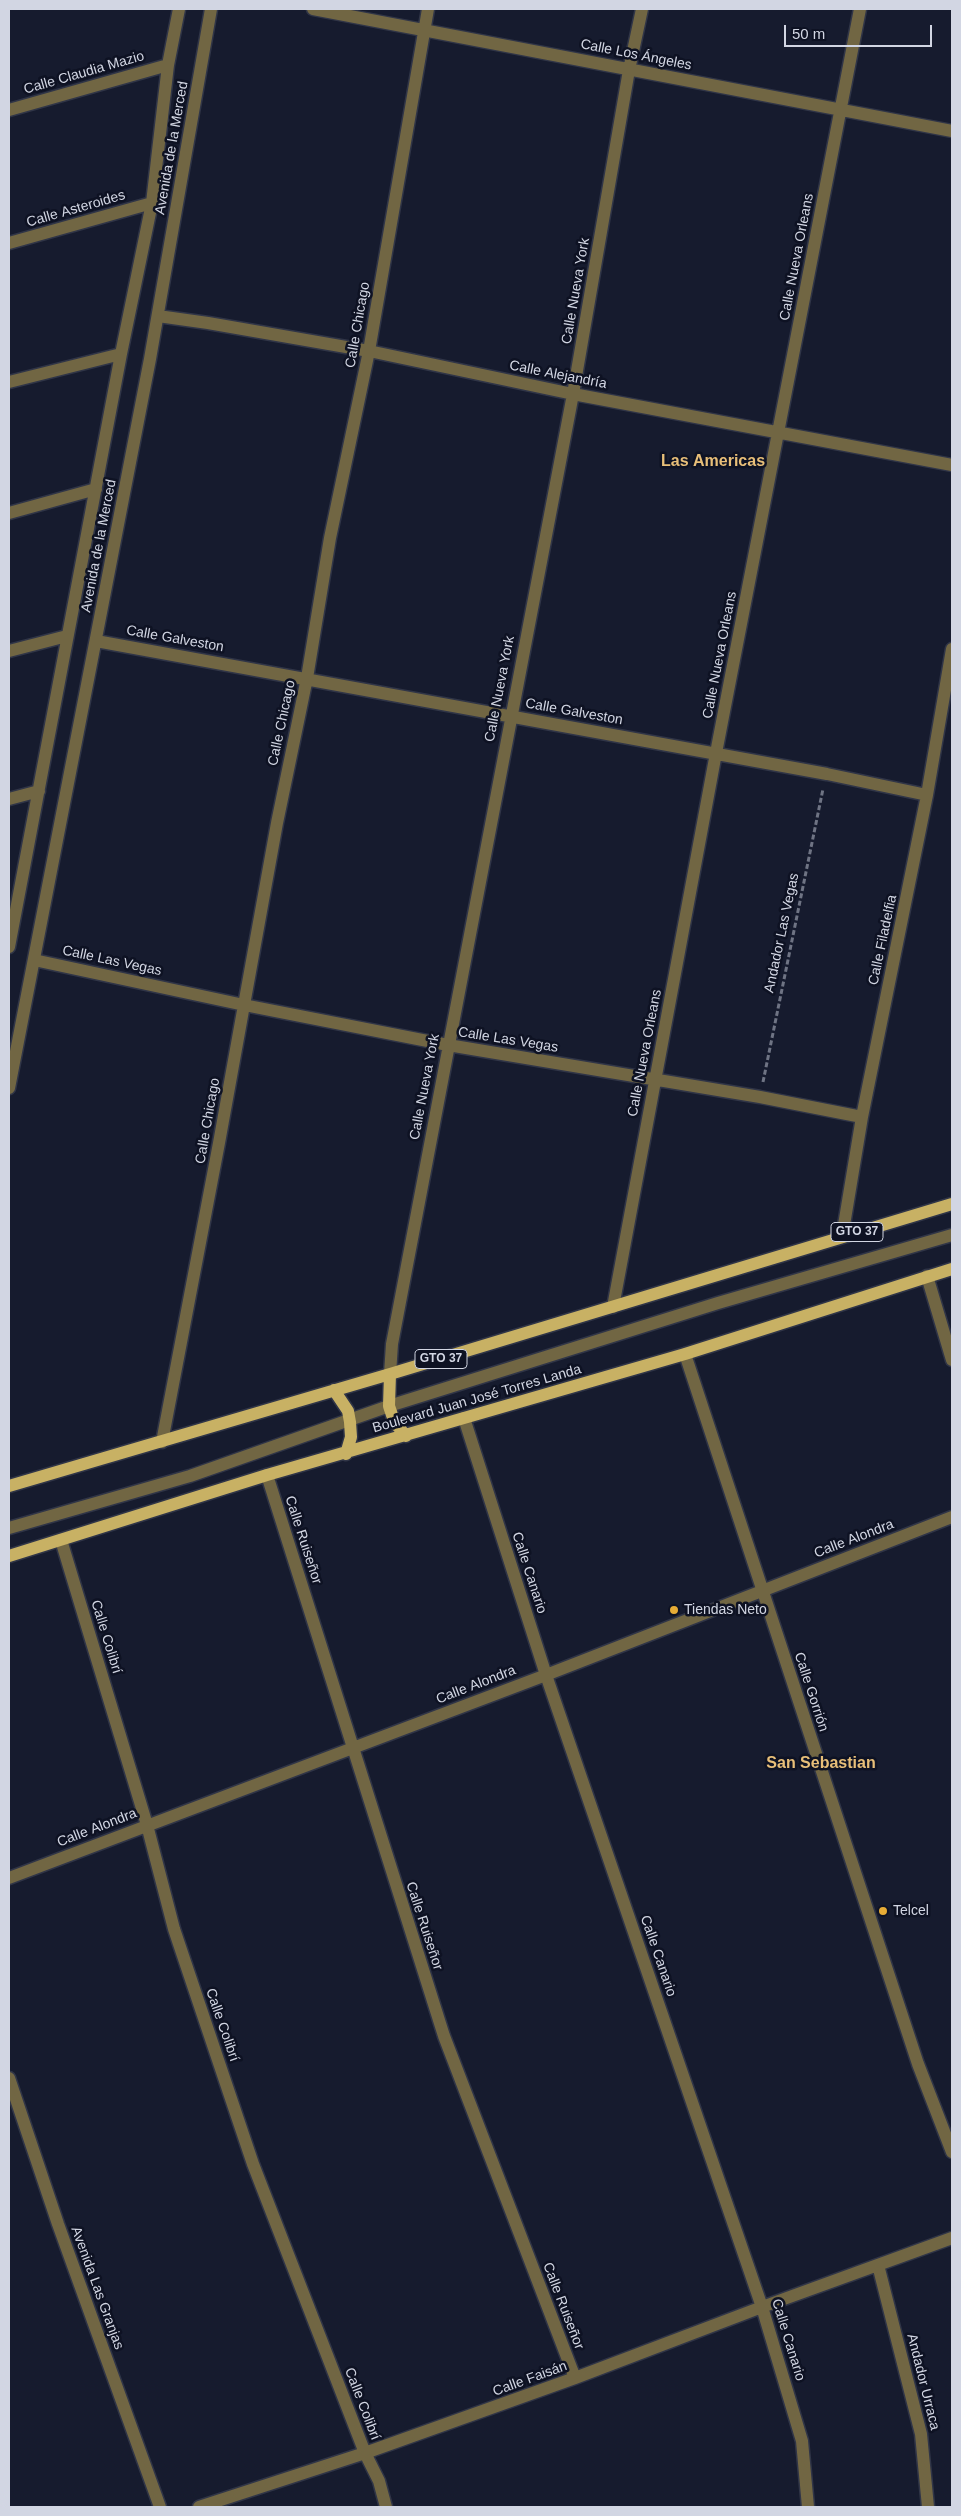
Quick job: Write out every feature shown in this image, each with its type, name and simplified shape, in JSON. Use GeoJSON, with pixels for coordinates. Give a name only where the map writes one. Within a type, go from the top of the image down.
{"type":"FeatureCollection","features":[{"type":"Feature","properties":{"kind":"main road","name":"GTO 37"},"geometry":{"type":"LineString","coordinates":[[9,1486],[390,1374],[952,1204]]}},
{"type":"Feature","properties":{"kind":"main road","name":"Boulevard Juan José Torres Landa"},"geometry":{"type":"LineString","coordinates":[[9,1556],[266,1476],[685,1354],[952,1269]]}},
{"type":"Feature","properties":{"kind":"main road"},"geometry":{"type":"LineString","coordinates":[[390,1374],[389,1406],[395,1423],[406,1436]]}},
{"type":"Feature","properties":{"kind":"main road"},"geometry":{"type":"LineString","coordinates":[[334,1390],[348,1411],[351,1437],[346,1454]]}},
{"type":"Feature","properties":{"kind":"street","name":"Avenida de la Merced"},"geometry":{"type":"LineString","coordinates":[[9,947],[121,354],[152,204],[168,65],[179,9]]}},
{"type":"Feature","properties":{"kind":"street","name":"Avenida de la Merced"},"geometry":{"type":"LineString","coordinates":[[9,1088],[158,316],[211,9]]}},
{"type":"Feature","properties":{"kind":"street","name":"Calle Los Ángeles"},"geometry":{"type":"LineString","coordinates":[[313,9],[424,28],[629,70],[952,131]]}},
{"type":"Feature","properties":{"kind":"street","name":"Calle Chicago"},"geometry":{"type":"LineString","coordinates":[[162,1442],[277,823],[307,678],[330,538],[369,351],[428,9]]}},
{"type":"Feature","properties":{"kind":"street","name":"Calle Nueva York"},"geometry":{"type":"LineString","coordinates":[[390,1374],[392,1344],[510,716],[573,394],[629,70],[642,9]]}},
{"type":"Feature","properties":{"kind":"street","name":"Calle Nueva Orleans"},"geometry":{"type":"LineString","coordinates":[[613,1307],[716,754],[860,9]]}},
{"type":"Feature","properties":{"kind":"street","name":"Calle Claudia Mazio"},"geometry":{"type":"LineString","coordinates":[[9,110],[168,65]]}},
{"type":"Feature","properties":{"kind":"street","name":"Calle Asteroides"},"geometry":{"type":"LineString","coordinates":[[9,243],[152,204]]}},
{"type":"Feature","properties":{"kind":"street","name":"Calle Alejandría"},"geometry":{"type":"LineString","coordinates":[[158,316],[208,322],[369,351],[573,394],[952,465]]}},
{"type":"Feature","properties":{"kind":"street"},"geometry":{"type":"LineString","coordinates":[[9,382],[121,354]]}},
{"type":"Feature","properties":{"kind":"street"},"geometry":{"type":"LineString","coordinates":[[9,513],[96,489]]}},
{"type":"Feature","properties":{"kind":"street"},"geometry":{"type":"LineString","coordinates":[[9,651],[67,636]]}},
{"type":"Feature","properties":{"kind":"street","name":"Calle Galveston"},"geometry":{"type":"LineString","coordinates":[[96,641],[826,774],[928,795]]}},
{"type":"Feature","properties":{"kind":"street","name":"Calle Filadelfia"},"geometry":{"type":"LineString","coordinates":[[842,1237],[862,1117],[928,795],[952,648]]}},
{"type":"Feature","properties":{"kind":"street"},"geometry":{"type":"LineString","coordinates":[[9,799],[39,791]]}},
{"type":"Feature","properties":{"kind":"street","name":"Calle Las Vegas"},"geometry":{"type":"LineString","coordinates":[[34,960],[244,1005],[448,1045],[760,1097],[862,1117]]}},
{"type":"Feature","properties":{"kind":"street"},"geometry":{"type":"LineString","coordinates":[[9,1528],[190,1476],[350,1422],[389,1406],[718,1303],[952,1235]]}},
{"type":"Feature","properties":{"kind":"street"},"geometry":{"type":"LineString","coordinates":[[928,1276],[952,1360]]}},
{"type":"Feature","properties":{"kind":"street","name":"Calle Gorrión"},"geometry":{"type":"LineString","coordinates":[[685,1354],[915,2054],[952,2152]]}},
{"type":"Feature","properties":{"kind":"street","name":"Calle Canario"},"geometry":{"type":"LineString","coordinates":[[464,1418],[546,1675],[762,2307],[802,2441],[808,2507]]}},
{"type":"Feature","properties":{"kind":"street","name":"Calle Ruiseñor"},"geometry":{"type":"LineString","coordinates":[[266,1476],[444,2036],[575,2378]]}},
{"type":"Feature","properties":{"kind":"street","name":"Calle Alondra"},"geometry":{"type":"LineString","coordinates":[[9,1878],[546,1675],[952,1517]]}},
{"type":"Feature","properties":{"kind":"street","name":"Calle Colibrí"},"geometry":{"type":"LineString","coordinates":[[61,1540],[147,1825],[174,1929],[253,2164],[365,2453],[379,2481],[386,2507]]}},
{"type":"Feature","properties":{"kind":"street","name":"Avenida Las Granjas"},"geometry":{"type":"LineString","coordinates":[[9,2078],[58,2224],[160,2507]]}},
{"type":"Feature","properties":{"kind":"street","name":"Calle Faisán"},"geometry":{"type":"LineString","coordinates":[[199,2507],[365,2453],[575,2378],[952,2238]]}},
{"type":"Feature","properties":{"kind":"street","name":"Andador Urraca"},"geometry":{"type":"LineString","coordinates":[[878,2265],[921,2434],[928,2507]]}},
{"type":"Feature","properties":{"kind":"path","name":"Andador Las Vegas"},"geometry":{"type":"LineString","coordinates":[[760,1097],[826,774]]}},
{"type":"Feature","properties":{"kind":"place","name":"Tiendas Neto"},"geometry":{"type":"Point","coordinates":[674,1610]}},
{"type":"Feature","properties":{"kind":"place","name":"Telcel"},"geometry":{"type":"Point","coordinates":[883,1911]}},
{"type":"Feature","properties":{"kind":"district","name":"Las Americas"},"geometry":{"type":"Point","coordinates":[713,462]}},
{"type":"Feature","properties":{"kind":"district","name":"San Sebastian"},"geometry":{"type":"Point","coordinates":[821,1764]}}]}
